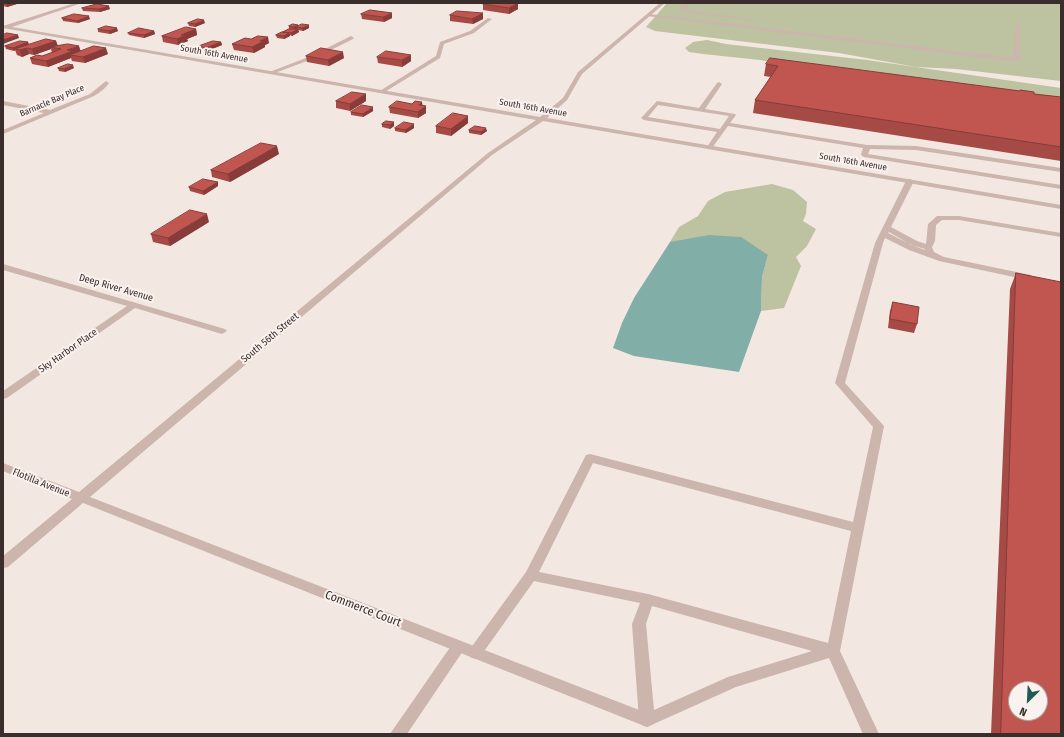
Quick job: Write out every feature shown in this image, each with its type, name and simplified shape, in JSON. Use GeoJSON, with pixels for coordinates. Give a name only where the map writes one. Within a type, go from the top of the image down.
{"type":"FeatureCollection","features":[{"type":"Feature","properties":{"kind":"street"},"geometry":{"type":"LineString","coordinates":[[4,28],[80,3]]}},
{"type":"Feature","properties":{"kind":"street","name":"South 56th Street"},"geometry":{"type":"LineString","coordinates":[[3,563],[484,159],[541,119],[565,99],[580,73],[664,3]]}},
{"type":"Feature","properties":{"kind":"street"},"geometry":{"type":"LineString","coordinates":[[688,3],[682,8],[684,11],[754,20]]}},
{"type":"Feature","properties":{"kind":"street"},"geometry":{"type":"LineString","coordinates":[[649,15],[1016,60],[1018,24]]}},
{"type":"Feature","properties":{"kind":"street"},"geometry":{"type":"LineString","coordinates":[[382,92],[438,57],[442,44],[472,32],[490,19]]}},
{"type":"Feature","properties":{"kind":"street","name":"South 16th Avenue"},"geometry":{"type":"LineString","coordinates":[[4,28],[1061,207]]}},
{"type":"Feature","properties":{"kind":"street"},"geometry":{"type":"LineString","coordinates":[[270,73],[313,57],[351,38]]}},
{"type":"Feature","properties":{"kind":"street","name":"Barnacle Bay Place"},"geometry":{"type":"LineString","coordinates":[[3,132],[92,94],[101,89],[106,83]]}},
{"type":"Feature","properties":{"kind":"street"},"geometry":{"type":"LineString","coordinates":[[701,110],[719,84]]}},
{"type":"Feature","properties":{"kind":"street"},"geometry":{"type":"LineString","coordinates":[[3,103],[49,112]]}},
{"type":"Feature","properties":{"kind":"street"},"geometry":{"type":"LineString","coordinates":[[710,147],[724,128],[733,115],[657,103],[644,118],[724,128],[867,147],[878,146],[916,148],[1061,170]]}},
{"type":"Feature","properties":{"kind":"street"},"geometry":{"type":"LineString","coordinates":[[867,147],[864,155],[1061,187]]}},
{"type":"Feature","properties":{"kind":"street"},"geometry":{"type":"LineString","coordinates":[[871,734],[833,651],[879,426],[840,383],[878,243],[910,181]]}},
{"type":"Feature","properties":{"kind":"street"},"geometry":{"type":"LineString","coordinates":[[930,250],[932,224],[940,218],[959,218],[1061,235]]}},
{"type":"Feature","properties":{"kind":"street"},"geometry":{"type":"LineString","coordinates":[[885,231],[908,248],[919,252],[930,250],[942,259],[1036,278]]}},
{"type":"Feature","properties":{"kind":"street","name":"Deep River Avenue"},"geometry":{"type":"LineString","coordinates":[[3,267],[222,331]]}},
{"type":"Feature","properties":{"kind":"street","name":"Sky Harbor Place"},"geometry":{"type":"LineString","coordinates":[[3,396],[134,305]]}},
{"type":"Feature","properties":{"kind":"street"},"geometry":{"type":"LineString","coordinates":[[475,653],[531,575],[590,458],[858,528]]}},
{"type":"Feature","properties":{"kind":"street","name":"Flotilla Avenue"},"geometry":{"type":"LineString","coordinates":[[3,468],[79,498]]}},
{"type":"Feature","properties":{"kind":"street","name":"Commerce Court"},"geometry":{"type":"LineString","coordinates":[[79,498],[647,720]]}},
{"type":"Feature","properties":{"kind":"street"},"geometry":{"type":"LineString","coordinates":[[531,575],[648,599],[833,651]]}},
{"type":"Feature","properties":{"kind":"street"},"geometry":{"type":"LineString","coordinates":[[648,599],[639,624],[647,720],[733,682],[833,651]]}},
{"type":"Feature","properties":{"kind":"street"},"geometry":{"type":"LineString","coordinates":[[398,734],[458,646]]}},
{"type":"Feature","properties":{"kind":"green space"},"geometry":{"type":"Polygon","coordinates":[[[667,3],[1061,3],[1061,81],[956,69],[916,67],[839,53],[655,31],[646,27],[667,3]]]}},
{"type":"Feature","properties":{"kind":"green space"},"geometry":{"type":"Polygon","coordinates":[[[707,40],[726,44],[867,60],[1061,88],[1061,103],[805,68],[760,60],[689,52],[685,48],[693,42],[707,40]]]}},
{"type":"Feature","properties":{"kind":"green space"},"geometry":{"type":"Polygon","coordinates":[[[772,184],[793,190],[807,202],[806,214],[803,221],[816,229],[807,246],[796,257],[801,266],[784,308],[761,311],[762,277],[768,255],[670,242],[679,227],[698,216],[708,201],[725,192],[772,184]]]}},
{"type":"Feature","properties":{"kind":"water"},"geometry":{"type":"Polygon","coordinates":[[[709,235],[741,237],[768,255],[762,277],[761,311],[739,372],[634,356],[613,348],[622,323],[634,298],[670,242],[709,235]]]}},
{"type":"Feature","properties":{"kind":"building"},"geometry":{"type":"Polygon","coordinates":[[[518,3],[509,8],[483,4],[518,3]]]}},
{"type":"Feature","properties":{"kind":"building"},"geometry":{"type":"Polygon","coordinates":[[[97,4],[109,6],[99,9],[82,8],[97,4]]]}},
{"type":"Feature","properties":{"kind":"building"},"geometry":{"type":"Polygon","coordinates":[[[370,10],[392,13],[383,17],[361,14],[370,10]]]}},
{"type":"Feature","properties":{"kind":"building"},"geometry":{"type":"Polygon","coordinates":[[[457,11],[483,13],[472,19],[450,15],[457,11]]]}},
{"type":"Feature","properties":{"kind":"building"},"geometry":{"type":"Polygon","coordinates":[[[74,14],[89,16],[77,21],[62,18],[74,14]]]}},
{"type":"Feature","properties":{"kind":"building"},"geometry":{"type":"Polygon","coordinates":[[[198,19],[204,20],[195,24],[188,23],[198,19]]]}},
{"type":"Feature","properties":{"kind":"building"},"geometry":{"type":"Polygon","coordinates":[[[293,24],[298,25],[294,27],[289,26],[293,24]]]}},
{"type":"Feature","properties":{"kind":"building"},"geometry":{"type":"Polygon","coordinates":[[[302,24],[309,25],[302,28],[296,27],[302,24]]]}},
{"type":"Feature","properties":{"kind":"building"},"geometry":{"type":"Polygon","coordinates":[[[106,26],[117,28],[109,31],[98,29],[106,26]]]}},
{"type":"Feature","properties":{"kind":"building"},"geometry":{"type":"Polygon","coordinates":[[[186,27],[196,29],[181,35],[186,35],[177,39],[162,36],[186,27]]]}},
{"type":"Feature","properties":{"kind":"building"},"geometry":{"type":"Polygon","coordinates":[[[139,28],[154,31],[144,35],[128,33],[139,28]]]}},
{"type":"Feature","properties":{"kind":"building"},"geometry":{"type":"Polygon","coordinates":[[[289,29],[298,29],[291,33],[283,32],[289,29]]]}},
{"type":"Feature","properties":{"kind":"building"},"geometry":{"type":"Polygon","coordinates":[[[282,32],[289,33],[284,36],[276,35],[282,32]]]}},
{"type":"Feature","properties":{"kind":"building"},"geometry":{"type":"Polygon","coordinates":[[[7,33],[18,35],[3,40],[3,35],[7,33]]]}},
{"type":"Feature","properties":{"kind":"building"},"geometry":{"type":"Polygon","coordinates":[[[258,36],[268,37],[260,41],[264,41],[252,47],[232,44],[245,38],[251,39],[258,36]]]}},
{"type":"Feature","properties":{"kind":"building"},"geometry":{"type":"Polygon","coordinates":[[[46,39],[56,41],[32,49],[15,49],[46,39]]]}},
{"type":"Feature","properties":{"kind":"building"},"geometry":{"type":"Polygon","coordinates":[[[20,41],[28,42],[13,48],[5,46],[20,41]]]}},
{"type":"Feature","properties":{"kind":"building"},"geometry":{"type":"Polygon","coordinates":[[[213,41],[221,42],[206,48],[199,46],[213,41]]]}},
{"type":"Feature","properties":{"kind":"building"},"geometry":{"type":"Polygon","coordinates":[[[68,44],[79,46],[67,50],[73,51],[46,61],[30,58],[37,55],[42,56],[61,49],[50,47],[68,44]]]}},
{"type":"Feature","properties":{"kind":"building"},"geometry":{"type":"Polygon","coordinates":[[[94,46],[106,48],[83,57],[70,55],[94,46]]]}},
{"type":"Feature","properties":{"kind":"building"},"geometry":{"type":"Polygon","coordinates":[[[321,48],[343,52],[328,60],[306,56],[321,48]]]}},
{"type":"Feature","properties":{"kind":"building"},"geometry":{"type":"Polygon","coordinates":[[[386,51],[411,55],[402,60],[377,57],[386,51]]]}},
{"type":"Feature","properties":{"kind":"building"},"geometry":{"type":"Polygon","coordinates":[[[770,58],[1020,90],[1034,92],[1034,94],[1061,97],[1061,147],[755,100],[778,66],[766,64],[770,58]]]}},
{"type":"Feature","properties":{"kind":"building"},"geometry":{"type":"Polygon","coordinates":[[[68,64],[73,65],[64,69],[58,68],[68,64]]]}},
{"type":"Feature","properties":{"kind":"building"},"geometry":{"type":"Polygon","coordinates":[[[352,92],[366,94],[350,104],[336,101],[352,92]]]}},
{"type":"Feature","properties":{"kind":"building"},"geometry":{"type":"Polygon","coordinates":[[[397,101],[412,104],[415,101],[422,102],[419,105],[426,106],[418,112],[389,107],[397,101]]]}},
{"type":"Feature","properties":{"kind":"building"},"geometry":{"type":"Polygon","coordinates":[[[362,105],[373,107],[363,114],[351,112],[362,105]]]}},
{"type":"Feature","properties":{"kind":"building"},"geometry":{"type":"Polygon","coordinates":[[[453,113],[468,116],[451,129],[436,126],[453,113]]]}},
{"type":"Feature","properties":{"kind":"building"},"geometry":{"type":"Polygon","coordinates":[[[386,121],[394,122],[390,125],[382,124],[386,121]]]}},
{"type":"Feature","properties":{"kind":"building"},"geometry":{"type":"Polygon","coordinates":[[[404,122],[414,124],[405,130],[395,128],[404,122]]]}},
{"type":"Feature","properties":{"kind":"building"},"geometry":{"type":"Polygon","coordinates":[[[475,126],[486,128],[481,132],[469,130],[475,126]]]}},
{"type":"Feature","properties":{"kind":"building"},"geometry":{"type":"Polygon","coordinates":[[[261,143],[277,146],[228,174],[211,170],[261,143]]]}},
{"type":"Feature","properties":{"kind":"building"},"geometry":{"type":"Polygon","coordinates":[[[203,179],[218,182],[203,191],[189,187],[203,179]]]}},
{"type":"Feature","properties":{"kind":"building"},"geometry":{"type":"Polygon","coordinates":[[[190,210],[207,214],[168,238],[151,234],[190,210]]]}},
{"type":"Feature","properties":{"kind":"building"},"geometry":{"type":"Polygon","coordinates":[[[1016,273],[1061,282],[1061,734],[1001,734],[1016,273]]]}},
{"type":"Feature","properties":{"kind":"building"},"geometry":{"type":"Polygon","coordinates":[[[893,302],[919,307],[917,324],[890,319],[893,302]]]}}]}
